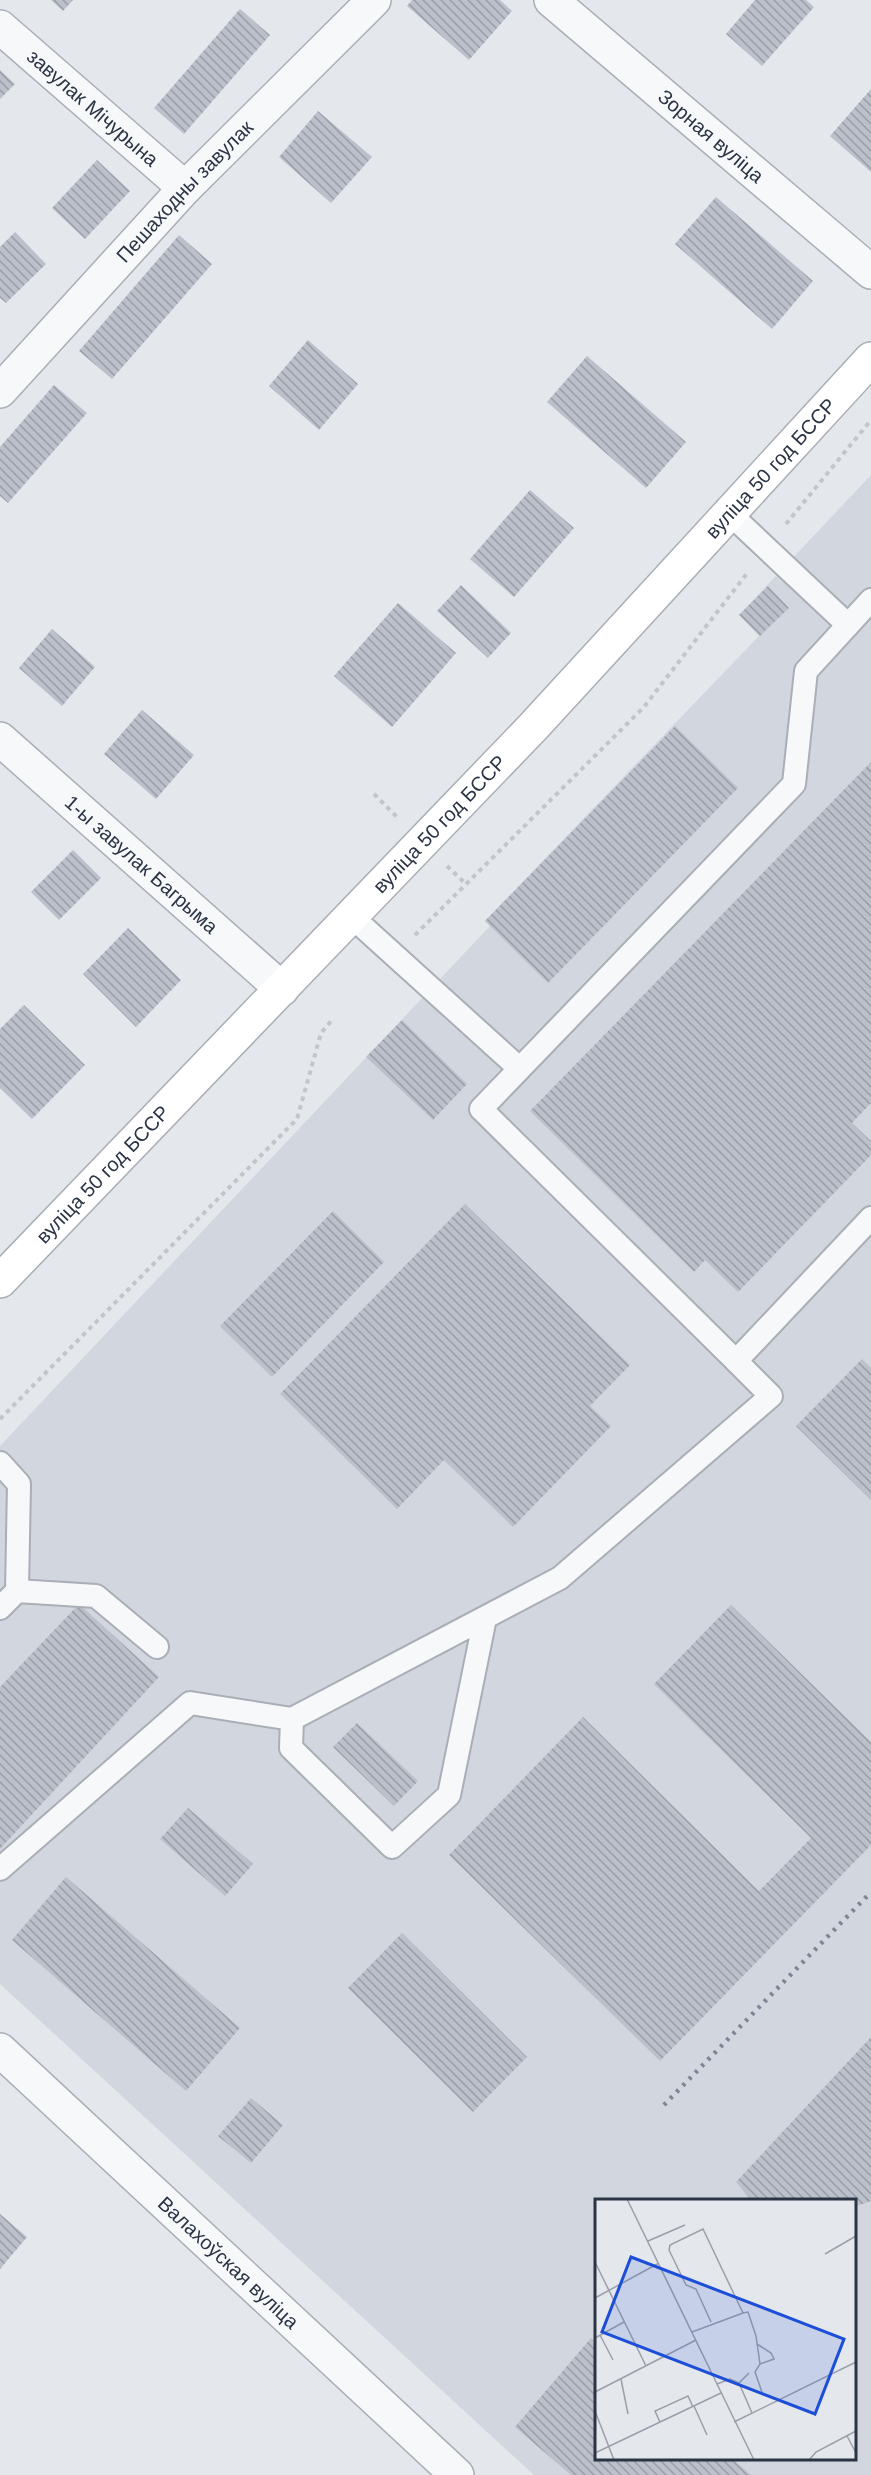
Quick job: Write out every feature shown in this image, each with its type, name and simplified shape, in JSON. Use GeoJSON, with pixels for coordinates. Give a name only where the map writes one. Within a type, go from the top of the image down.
{"type":"FeatureCollection","features":[{"type":"Feature","properties":{"kind":"main road","name":"вуліца 50 год БССР"},"geometry":{"type":"LineString","coordinates":[[0,1281],[533,727],[871,359]]}},
{"type":"Feature","properties":{"kind":"street","name":"Пешаходны завулак"},"geometry":{"type":"LineString","coordinates":[[0,391],[185,188],[374,0]]}},
{"type":"Feature","properties":{"kind":"street","name":"Зорная вуліца"},"geometry":{"type":"LineString","coordinates":[[551,0],[871,272]]}},
{"type":"Feature","properties":{"kind":"street","name":"завулак Мічурына"},"geometry":{"type":"LineString","coordinates":[[0,27],[185,188]]}},
{"type":"Feature","properties":{"kind":"street","name":"1-ы завулак Багрыма"},"geometry":{"type":"LineString","coordinates":[[0,739],[282,989]]}},
{"type":"Feature","properties":{"kind":"street","name":"Валахоўская вуліца"},"geometry":{"type":"LineString","coordinates":[[0,2050],[457,2475]]}},
{"type":"Feature","properties":{"kind":"lane"},"geometry":{"type":"LineString","coordinates":[[729,513],[848,625]]}},
{"type":"Feature","properties":{"kind":"lane"},"geometry":{"type":"LineString","coordinates":[[0,1869],[190,1703],[292,1719],[560,1578],[771,1396],[481,1109],[794,784],[806,671],[871,600]]}},
{"type":"Feature","properties":{"kind":"lane"},"geometry":{"type":"LineString","coordinates":[[351,916],[519,1068]]}},
{"type":"Feature","properties":{"kind":"lane"},"geometry":{"type":"LineString","coordinates":[[736,1361],[871,1218]]}},
{"type":"Feature","properties":{"kind":"lane"},"geometry":{"type":"LineString","coordinates":[[0,1463],[19,1484],[17,1591],[0,1608]]}},
{"type":"Feature","properties":{"kind":"lane"},"geometry":{"type":"LineString","coordinates":[[17,1591],[96,1596],[157,1647]]}},
{"type":"Feature","properties":{"kind":"lane"},"geometry":{"type":"LineString","coordinates":[[292,1719],[291,1748],[392,1847],[449,1795],[485,1618]]}},
{"type":"Feature","properties":{"kind":"path"},"geometry":{"type":"LineString","coordinates":[[412,937],[644,707],[766,548],[871,420]]}},
{"type":"Feature","properties":{"kind":"path"},"geometry":{"type":"LineString","coordinates":[[0,1419],[297,1119],[321,1033],[333,1019]]}},
{"type":"Feature","properties":{"kind":"shaded area"},"geometry":{"type":"Polygon","coordinates":[[[871,475],[871,2475],[534,2475],[0,1984],[0,1446],[490,926],[485,921],[759,636],[739,615],[871,475]]]}},
{"type":"Feature","properties":{"kind":"building"},"geometry":{"type":"Polygon","coordinates":[[[51,0],[73,0],[63,11],[51,0]]]}},
{"type":"Feature","properties":{"kind":"building"},"geometry":{"type":"Polygon","coordinates":[[[412,0],[500,0],[512,11],[469,60],[407,6],[412,0]]]}},
{"type":"Feature","properties":{"kind":"building"},"geometry":{"type":"Polygon","coordinates":[[[755,0],[806,0],[814,7],[762,66],[726,34],[755,0]]]}},
{"type":"Feature","properties":{"kind":"building"},"geometry":{"type":"Polygon","coordinates":[[[240,9],[270,35],[184,134],[154,108],[240,9]]]}},
{"type":"Feature","properties":{"kind":"building"},"geometry":{"type":"Polygon","coordinates":[[[0,70],[15,84],[0,99],[0,70]]]}},
{"type":"Feature","properties":{"kind":"building"},"geometry":{"type":"Polygon","coordinates":[[[871,89],[871,172],[830,136],[871,89]]]}},
{"type":"Feature","properties":{"kind":"building"},"geometry":{"type":"Polygon","coordinates":[[[318,111],[372,157],[331,203],[279,157],[318,111]]]}},
{"type":"Feature","properties":{"kind":"building"},"geometry":{"type":"Polygon","coordinates":[[[97,160],[130,191],[85,239],[52,208],[97,160]]]}},
{"type":"Feature","properties":{"kind":"building"},"geometry":{"type":"Polygon","coordinates":[[[716,197],[813,281],[772,329],[675,244],[716,197]]]}},
{"type":"Feature","properties":{"kind":"building"},"geometry":{"type":"Polygon","coordinates":[[[15,232],[46,264],[6,303],[0,298],[0,247],[15,232]]]}},
{"type":"Feature","properties":{"kind":"building"},"geometry":{"type":"Polygon","coordinates":[[[179,235],[212,264],[112,379],[79,351],[179,235]]]}},
{"type":"Feature","properties":{"kind":"building"},"geometry":{"type":"Polygon","coordinates":[[[308,340],[358,384],[319,430],[269,386],[308,340]]]}},
{"type":"Feature","properties":{"kind":"building"},"geometry":{"type":"Polygon","coordinates":[[[587,356],[686,442],[646,488],[547,402],[587,356]]]}},
{"type":"Feature","properties":{"kind":"building"},"geometry":{"type":"Polygon","coordinates":[[[54,385],[87,413],[8,503],[0,496],[0,447],[54,385]]]}},
{"type":"Feature","properties":{"kind":"building"},"geometry":{"type":"Polygon","coordinates":[[[530,490],[574,528],[514,597],[470,559],[530,490]]]}},
{"type":"Feature","properties":{"kind":"building"},"geometry":{"type":"Polygon","coordinates":[[[461,585],[511,633],[488,658],[437,611],[461,585]]]}},
{"type":"Feature","properties":{"kind":"building"},"geometry":{"type":"Polygon","coordinates":[[[768,586],[789,608],[760,636],[739,615],[768,586]]]}},
{"type":"Feature","properties":{"kind":"building"},"geometry":{"type":"Polygon","coordinates":[[[398,603],[456,653],[392,727],[334,676],[398,603]]]}},
{"type":"Feature","properties":{"kind":"building"},"geometry":{"type":"Polygon","coordinates":[[[52,629],[95,667],[62,706],[19,668],[52,629]]]}},
{"type":"Feature","properties":{"kind":"building"},"geometry":{"type":"Polygon","coordinates":[[[142,710],[194,755],[156,799],[104,754],[142,710]]]}},
{"type":"Feature","properties":{"kind":"building"},"geometry":{"type":"Polygon","coordinates":[[[675,726],[738,788],[548,983],[485,921],[675,726]]]}},
{"type":"Feature","properties":{"kind":"building"},"geometry":{"type":"Polygon","coordinates":[[[871,762],[871,1103],[852,1123],[871,1141],[871,1155],[738,1292],[705,1260],[694,1272],[530,1111],[871,762]]]}},
{"type":"Feature","properties":{"kind":"building"},"geometry":{"type":"Polygon","coordinates":[[[73,850],[101,878],[59,920],[31,892],[73,850]]]}},
{"type":"Feature","properties":{"kind":"building"},"geometry":{"type":"Polygon","coordinates":[[[128,928],[181,980],[136,1027],[83,974],[128,928]]]}},
{"type":"Feature","properties":{"kind":"building"},"geometry":{"type":"Polygon","coordinates":[[[24,1005],[85,1065],[32,1119],[0,1088],[0,1029],[24,1005]]]}},
{"type":"Feature","properties":{"kind":"building"},"geometry":{"type":"Polygon","coordinates":[[[402,1020],[467,1084],[433,1120],[366,1057],[402,1020]]]}},
{"type":"Feature","properties":{"kind":"building"},"geometry":{"type":"Polygon","coordinates":[[[465,1204],[630,1365],[590,1406],[611,1426],[513,1527],[444,1460],[397,1509],[280,1394],[465,1204]]]}},
{"type":"Feature","properties":{"kind":"building"},"geometry":{"type":"Polygon","coordinates":[[[333,1211],[384,1262],[272,1377],[220,1326],[333,1211]]]}},
{"type":"Feature","properties":{"kind":"building"},"geometry":{"type":"Polygon","coordinates":[[[862,1359],[871,1368],[871,1500],[796,1426],[862,1359]]]}},
{"type":"Feature","properties":{"kind":"building"},"geometry":{"type":"Polygon","coordinates":[[[79,1604],[159,1677],[0,1849],[0,1687],[79,1604]]]}},
{"type":"Feature","properties":{"kind":"building"},"geometry":{"type":"Polygon","coordinates":[[[731,1605],[871,1742],[871,1845],[660,2061],[449,1855],[583,1717],[759,1891],[811,1838],[654,1684],[731,1605]]]}},
{"type":"Feature","properties":{"kind":"building"},"geometry":{"type":"Polygon","coordinates":[[[357,1723],[418,1781],[394,1806],[333,1747],[357,1723]]]}},
{"type":"Feature","properties":{"kind":"building"},"geometry":{"type":"Polygon","coordinates":[[[188,1808],[253,1864],[225,1896],[160,1839],[188,1808]]]}},
{"type":"Feature","properties":{"kind":"building"},"geometry":{"type":"Polygon","coordinates":[[[66,1877],[240,2028],[186,2091],[12,1940],[66,1877]]]}},
{"type":"Feature","properties":{"kind":"building"},"geometry":{"type":"Polygon","coordinates":[[[402,1933],[527,2057],[473,2112],[348,1988],[402,1933]]]}},
{"type":"Feature","properties":{"kind":"building"},"geometry":{"type":"Polygon","coordinates":[[[871,2037],[871,2201],[856,2206],[856,2199],[750,2199],[736,2182],[871,2037]]]}},
{"type":"Feature","properties":{"kind":"building"},"geometry":{"type":"Polygon","coordinates":[[[251,2098],[283,2125],[251,2163],[218,2136],[251,2098]]]}},
{"type":"Feature","properties":{"kind":"building"},"geometry":{"type":"Polygon","coordinates":[[[0,2214],[27,2237],[0,2269],[0,2214]]]}},
{"type":"Feature","properties":{"kind":"building"},"geometry":{"type":"Polygon","coordinates":[[[591,2338],[595,2342],[595,2460],[733,2460],[751,2475],[571,2475],[515,2427],[591,2338]]]}},
{"type":"Feature","properties":{"kind":"railway"},"geometry":{"type":"LineString","coordinates":[[664,2105],[871,1892]]}}]}
